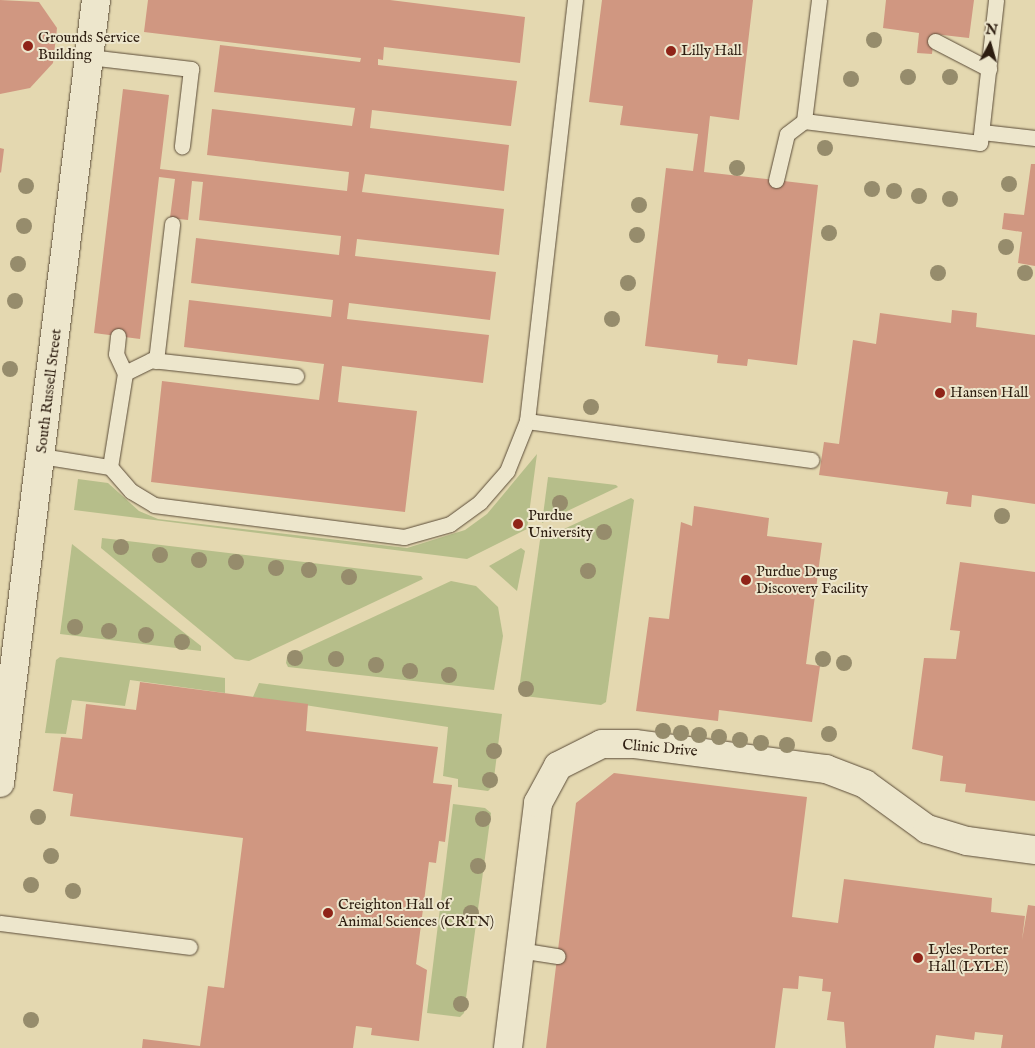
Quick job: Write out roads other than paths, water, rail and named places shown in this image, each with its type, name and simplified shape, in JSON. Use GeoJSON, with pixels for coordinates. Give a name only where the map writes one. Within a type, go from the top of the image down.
{"type":"FeatureCollection","features":[{"type":"Feature","properties":{"kind":"street","name":"South Russell Street"},"geometry":{"type":"LineString","coordinates":[[0,783],[96,0]]}},
{"type":"Feature","properties":{"kind":"street","name":"Clinic Drive"},"geometry":{"type":"LineString","coordinates":[[508,1048],[534,817],[545,785],[558,766],[602,744],[635,744],[826,769],[866,784],[927,829],[967,841],[1035,850]]}},
{"type":"Feature","properties":{"kind":"lane"},"geometry":{"type":"LineString","coordinates":[[41,456],[110,467],[131,491],[154,505],[404,537],[450,524],[480,502],[507,471],[527,420],[575,0]]}},
{"type":"Feature","properties":{"kind":"lane"},"geometry":{"type":"LineString","coordinates":[[804,121],[819,0]]}},
{"type":"Feature","properties":{"kind":"lane"},"geometry":{"type":"LineString","coordinates":[[776,180],[787,134],[804,121],[980,143],[996,0]]}},
{"type":"Feature","properties":{"kind":"lane"},"geometry":{"type":"LineString","coordinates":[[935,41],[989,69]]}},
{"type":"Feature","properties":{"kind":"lane"},"geometry":{"type":"LineString","coordinates":[[90,57],[191,70],[182,146]]}},
{"type":"Feature","properties":{"kind":"lane"},"geometry":{"type":"LineString","coordinates":[[982,132],[1035,138]]}},
{"type":"Feature","properties":{"kind":"lane"},"geometry":{"type":"LineString","coordinates":[[156,360],[172,224]]}},
{"type":"Feature","properties":{"kind":"lane"},"geometry":{"type":"LineString","coordinates":[[110,467],[125,373],[116,354],[118,336]]}},
{"type":"Feature","properties":{"kind":"lane"},"geometry":{"type":"LineString","coordinates":[[125,373],[156,360],[296,376]]}},
{"type":"Feature","properties":{"kind":"lane"},"geometry":{"type":"LineString","coordinates":[[527,420],[811,460]]}},
{"type":"Feature","properties":{"kind":"lane"},"geometry":{"type":"LineString","coordinates":[[0,923],[189,947]]}},
{"type":"Feature","properties":{"kind":"lane"},"geometry":{"type":"LineString","coordinates":[[519,950],[558,956]]}},
{"type":"Feature","properties":{"kind":"place","name":"Grounds Service Building"},"geometry":{"type":"Point","coordinates":[28,46]}},
{"type":"Feature","properties":{"kind":"place","name":"Lilly Hall"},"geometry":{"type":"Point","coordinates":[671,51]}},
{"type":"Feature","properties":{"kind":"place","name":"Hansen Hall"},"geometry":{"type":"Point","coordinates":[940,393]}},
{"type":"Feature","properties":{"kind":"place","name":"Purdue University"},"geometry":{"type":"Point","coordinates":[518,524]}},
{"type":"Feature","properties":{"kind":"place","name":"Purdue Drug Discovery Facility"},"geometry":{"type":"Point","coordinates":[746,580]}},
{"type":"Feature","properties":{"kind":"place","name":"Creighton Hall of Animal Sciences (CRTN)"},"geometry":{"type":"Point","coordinates":[328,913]}},
{"type":"Feature","properties":{"kind":"place","name":"Lyles-Porter Hall (LYLE)"},"geometry":{"type":"Point","coordinates":[918,958]}}]}
